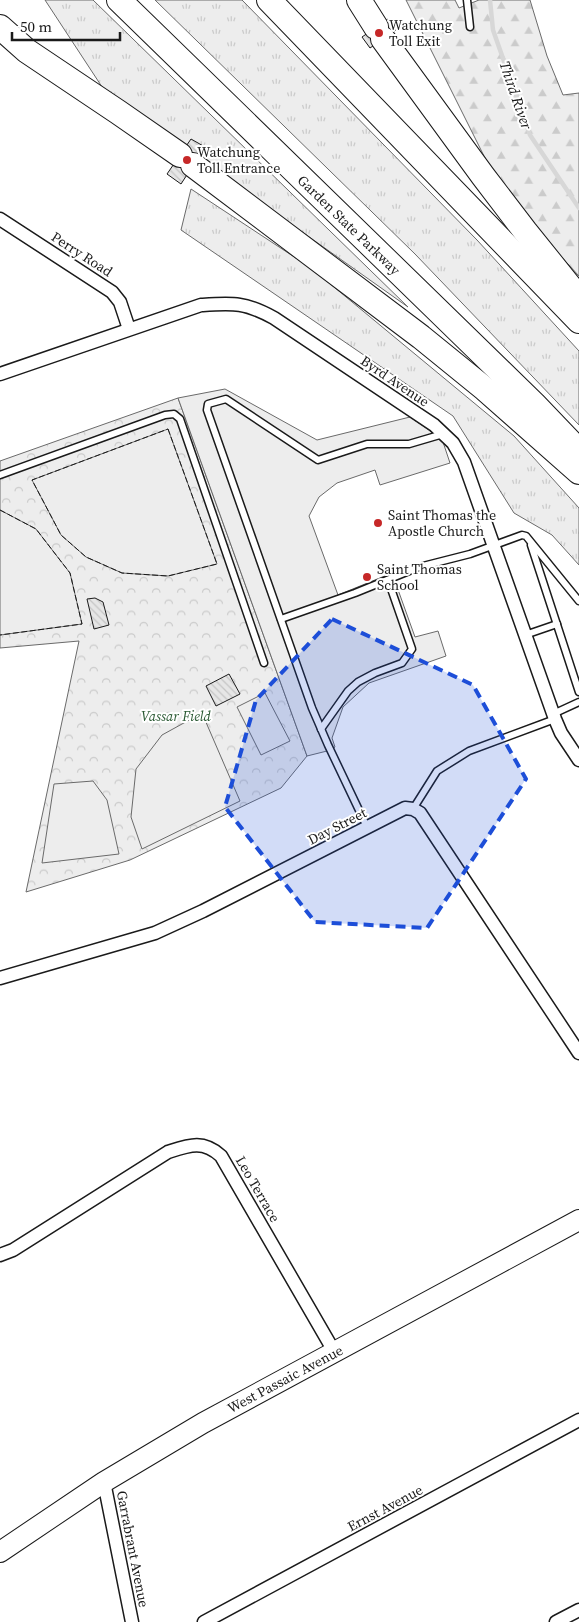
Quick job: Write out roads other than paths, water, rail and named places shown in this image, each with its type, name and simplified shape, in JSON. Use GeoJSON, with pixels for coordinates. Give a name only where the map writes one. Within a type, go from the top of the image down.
{"type":"FeatureCollection","features":[{"type":"Feature","properties":{"kind":"highway","name":"Garden State Parkway"},"geometry":{"type":"LineString","coordinates":[[119,0],[534,404],[579,451]]}},
{"type":"Feature","properties":{"kind":"highway"},"geometry":{"type":"LineString","coordinates":[[269,0],[579,321]]}},
{"type":"Feature","properties":{"kind":"highway"},"geometry":{"type":"LineString","coordinates":[[359,0],[379,33],[483,176],[579,298]]}},
{"type":"Feature","properties":{"kind":"highway"},"geometry":{"type":"LineString","coordinates":[[0,27],[27,51]]}},
{"type":"Feature","properties":{"kind":"highway"},"geometry":{"type":"LineString","coordinates":[[0,36],[27,51],[187,160],[421,336],[485,389],[579,472]]}},
{"type":"Feature","properties":{"kind":"main road","name":"West Passaic Avenue"},"geometry":{"type":"LineString","coordinates":[[0,1552],[104,1482],[203,1423],[336,1353],[579,1220]]}},
{"type":"Feature","properties":{"kind":"street","name":"Perry Road"},"geometry":{"type":"LineString","coordinates":[[0,219],[112,292],[120,302],[130,329]]}},
{"type":"Feature","properties":{"kind":"street","name":"Byrd Avenue"},"geometry":{"type":"LineString","coordinates":[[0,374],[201,305],[232,303],[255,308],[274,318],[434,425],[453,443],[464,462],[554,717],[561,733],[579,760]]}},
{"type":"Feature","properties":{"kind":"street","name":"Day Street"},"geometry":{"type":"LineString","coordinates":[[0,978],[155,933],[203,911],[405,808],[413,809]]}},
{"type":"Feature","properties":{"kind":"street"},"geometry":{"type":"LineString","coordinates":[[413,809],[420,813],[579,1053]]}},
{"type":"Feature","properties":{"kind":"street","name":"Leo Terrace"},"geometry":{"type":"LineString","coordinates":[[0,1255],[13,1250],[168,1152],[199,1145],[212,1148],[221,1156],[336,1353]]}},
{"type":"Feature","properties":{"kind":"street","name":"Ernst Avenue"},"geometry":{"type":"LineString","coordinates":[[204,1622],[579,1420]]}},
{"type":"Feature","properties":{"kind":"street","name":"Garrabrant Avenue"},"geometry":{"type":"LineString","coordinates":[[104,1482],[132,1622]]}},
{"type":"Feature","properties":{"kind":"street"},"geometry":{"type":"LineString","coordinates":[[556,1622],[579,1610]]}},
{"type":"Feature","properties":{"kind":"lane"},"geometry":{"type":"LineString","coordinates":[[467,0],[470,27]]}},
{"type":"Feature","properties":{"kind":"lane"},"geometry":{"type":"LineString","coordinates":[[368,827],[312,708],[207,410],[208,404],[226,399],[318,460],[367,444],[409,444],[444,434]]}},
{"type":"Feature","properties":{"kind":"lane"},"geometry":{"type":"LineString","coordinates":[[0,475],[165,415],[174,414],[180,419],[264,663]]}},
{"type":"Feature","properties":{"kind":"lane"},"geometry":{"type":"LineString","coordinates":[[281,619],[419,567],[470,554],[522,535],[530,540],[579,601]]}},
{"type":"Feature","properties":{"kind":"lane"},"geometry":{"type":"LineString","coordinates":[[530,540],[579,692]]}},
{"type":"Feature","properties":{"kind":"lane"},"geometry":{"type":"LineString","coordinates":[[321,729],[348,691],[358,682],[375,672],[402,662],[412,649],[388,580]]}},
{"type":"Feature","properties":{"kind":"lane"},"geometry":{"type":"LineString","coordinates":[[525,635],[557,624]]}},
{"type":"Feature","properties":{"kind":"lane"},"geometry":{"type":"LineString","coordinates":[[413,809],[437,770],[469,751],[554,717],[579,702]]}},
{"type":"Feature","properties":{"kind":"waterway","name":"Third River"},"geometry":{"type":"LineString","coordinates":[[490,0],[493,30],[530,135],[579,208]]}},
{"type":"Feature","properties":{"kind":"place","name":"Watchung Toll Exit"},"geometry":{"type":"Point","coordinates":[379,33]}},
{"type":"Feature","properties":{"kind":"place","name":"Watchung Toll Entrance"},"geometry":{"type":"Point","coordinates":[187,160]}},
{"type":"Feature","properties":{"kind":"place","name":"Saint Thomas the Apostle Church"},"geometry":{"type":"Point","coordinates":[378,523]}},
{"type":"Feature","properties":{"kind":"place","name":"Saint Thomas School"},"geometry":{"type":"Point","coordinates":[367,577]}},
{"type":"Feature","properties":{"kind":"park label","name":"Vassar Field"},"geometry":{"type":"Point","coordinates":[176,716]}}]}
